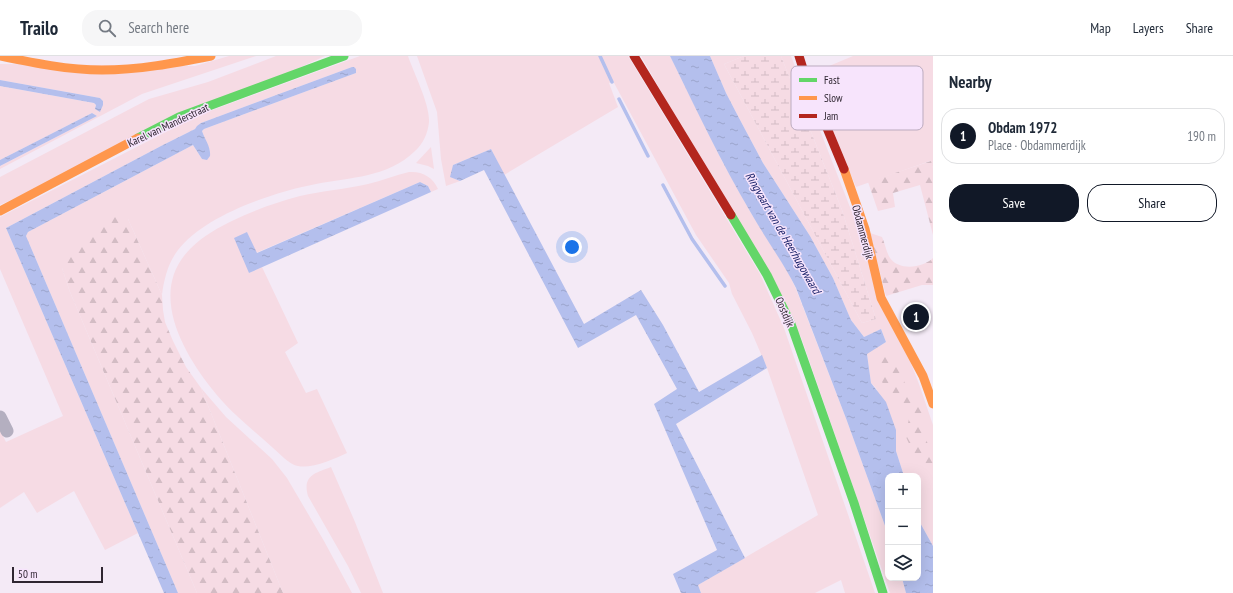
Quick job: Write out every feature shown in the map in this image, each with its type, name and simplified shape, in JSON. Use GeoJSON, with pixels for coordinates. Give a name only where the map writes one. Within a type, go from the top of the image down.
{"type":"FeatureCollection","features":[{"type":"Feature","properties":{"kind":"street"},"geometry":{"type":"LineString","coordinates":[[0,56],[45,64],[104,70],[147,67],[210,56]]}},
{"type":"Feature","properties":{"kind":"street","name":"Karel van Manderstraat"},"geometry":{"type":"LineString","coordinates":[[0,211],[179,117],[344,56]]}},
{"type":"Feature","properties":{"kind":"street","name":"Oostdijk"},"geometry":{"type":"LineString","coordinates":[[634,56],[767,275],[791,324],[852,496],[883,593]]}},
{"type":"Feature","properties":{"kind":"street","name":"Obdammerdijk"},"geometry":{"type":"LineString","coordinates":[[799,56],[803,66]]}},
{"type":"Feature","properties":{"kind":"street","name":"Obdammerdijk"},"geometry":{"type":"LineString","coordinates":[[829,130],[865,229],[881,298],[922,376],[933,404]]}},
{"type":"Feature","properties":{"kind":"street"},"geometry":{"type":"LineString","coordinates":[[0,418],[7,431]]}},
{"type":"Feature","properties":{"kind":"green space"},"geometry":{"type":"Polygon","coordinates":[[[229,56],[256,56],[142,94],[0,169],[0,166],[97,116],[92,113],[0,160],[0,86],[94,103],[96,105],[95,109],[103,105],[103,101],[100,98],[0,80],[0,64],[195,66],[229,56]]]}},
{"type":"Feature","properties":{"kind":"green space"},"geometry":{"type":"Polygon","coordinates":[[[276,56],[325,56],[0,205],[0,177],[149,99],[208,82],[276,56]]]}},
{"type":"Feature","properties":{"kind":"green space"},"geometry":{"type":"Polygon","coordinates":[[[360,56],[408,56],[427,107],[429,122],[423,142],[404,160],[393,167],[368,175],[316,184],[261,199],[222,216],[190,237],[178,250],[167,271],[162,295],[128,219],[62,268],[70,292],[197,593],[178,593],[26,236],[28,232],[193,145],[202,159],[210,151],[202,131],[204,129],[356,73],[356,69],[352,67],[201,123],[195,129],[6,228],[138,533],[105,550],[74,491],[37,513],[24,492],[0,508],[0,430],[6,442],[63,416],[0,269],[0,217],[199,115],[360,56]]]}},
{"type":"Feature","properties":{"kind":"green space"},"geometry":{"type":"Polygon","coordinates":[[[417,56],[628,56],[760,274],[784,328],[875,593],[845,593],[841,580],[815,593],[701,593],[698,585],[818,515],[767,368],[752,333],[732,294],[729,283],[696,235],[613,81],[609,83],[618,107],[504,175],[491,149],[453,165],[451,177],[460,181],[446,186],[441,159],[437,112],[417,56]]]}},
{"type":"Feature","properties":{"kind":"green space"},"geometry":{"type":"Polygon","coordinates":[[[641,56],[670,56],[722,161],[751,213],[788,272],[796,289],[847,421],[885,526],[885,579],[801,337],[641,56]]]}},
{"type":"Feature","properties":{"kind":"green space"},"geometry":{"type":"Polygon","coordinates":[[[710,56],[744,56],[724,64],[862,323],[876,319],[842,210],[810,130],[820,130],[919,384],[933,425],[933,546],[921,524],[921,473],[903,473],[896,451],[896,439],[876,388],[871,383],[867,353],[886,342],[881,329],[864,337],[851,320],[833,278],[810,236],[763,163],[726,93],[710,56]]]}},
{"type":"Feature","properties":{"kind":"green space"},"geometry":{"type":"Polygon","coordinates":[[[744,56],[781,56],[791,81],[791,130],[810,130],[842,210],[876,319],[862,323],[724,64],[744,56]]]}},
{"type":"Feature","properties":{"kind":"green space"},"geometry":{"type":"Polygon","coordinates":[[[781,56],[791,56],[795,66],[791,66],[791,81],[781,56]]]}},
{"type":"Feature","properties":{"kind":"green space"},"geometry":{"type":"Polygon","coordinates":[[[853,56],[933,56],[933,168],[930,161],[856,187],[833,130],[923,130],[923,66],[829,66],[853,56]]]}},
{"type":"Feature","properties":{"kind":"green space"},"geometry":{"type":"Polygon","coordinates":[[[431,147],[434,169],[416,163],[431,147]]]}},
{"type":"Feature","properties":{"kind":"green space"},"geometry":{"type":"Polygon","coordinates":[[[931,161],[933,168],[933,235],[920,185],[893,193],[895,207],[878,211],[868,182],[931,161]]]}},
{"type":"Feature","properties":{"kind":"green space"},"geometry":{"type":"Polygon","coordinates":[[[409,172],[423,174],[430,178],[438,189],[431,192],[428,186],[420,182],[256,253],[247,232],[249,273],[262,267],[298,343],[285,352],[306,393],[317,389],[347,453],[330,461],[316,465],[303,467],[294,465],[284,458],[228,408],[200,373],[190,356],[180,338],[174,320],[171,301],[172,282],[178,265],[191,248],[206,236],[242,216],[300,196],[368,184],[409,172]]]}},
{"type":"Feature","properties":{"kind":"green space"},"geometry":{"type":"Polygon","coordinates":[[[120,215],[128,219],[162,295],[165,322],[186,367],[201,388],[283,593],[197,593],[70,292],[62,268],[63,258],[107,220],[120,215]]]}},
{"type":"Feature","properties":{"kind":"green space"},"geometry":{"type":"Polygon","coordinates":[[[870,233],[882,237],[890,258],[899,265],[911,267],[917,266],[933,258],[933,285],[922,285],[886,296],[870,233]]]}},
{"type":"Feature","properties":{"kind":"green space"},"geometry":{"type":"Polygon","coordinates":[[[884,354],[899,364],[908,394],[923,401],[929,416],[918,415],[922,431],[933,455],[933,469],[923,473],[905,435],[911,411],[885,390],[874,359],[884,354]]]}},
{"type":"Feature","properties":{"kind":"green space"},"geometry":{"type":"Polygon","coordinates":[[[201,388],[226,417],[272,459],[287,478],[324,541],[352,593],[283,593],[201,388]]]}},
{"type":"Feature","properties":{"kind":"green space"},"geometry":{"type":"Polygon","coordinates":[[[331,467],[355,522],[383,593],[361,593],[348,566],[308,496],[307,483],[309,479],[316,473],[331,467]]]}},
{"type":"Feature","properties":{"kind":"green space"},"geometry":{"type":"Polygon","coordinates":[[[886,581],[903,581],[906,593],[890,593],[886,581]]]}},
{"type":"Feature","properties":{"kind":"water","name":"Ringvaart van de Heerhugowaard"},"geometry":{"type":"Polygon","coordinates":[[[670,56],[710,56],[726,93],[763,163],[810,236],[833,278],[851,320],[864,337],[881,329],[886,342],[867,354],[871,383],[886,402],[896,430],[896,451],[903,473],[885,473],[885,526],[796,288],[756,222],[709,135],[670,56]]]}},
{"type":"Feature","properties":{"kind":"water"},"geometry":{"type":"Polygon","coordinates":[[[352,67],[356,69],[356,73],[204,129],[202,131],[210,153],[207,160],[202,159],[193,145],[28,232],[26,236],[178,593],[164,593],[6,228],[195,129],[201,123],[352,67]]]}},
{"type":"Feature","properties":{"kind":"water"},"geometry":{"type":"Polygon","coordinates":[[[0,80],[100,98],[103,101],[103,105],[100,112],[95,109],[96,105],[94,103],[0,86],[0,80]]]}},
{"type":"Feature","properties":{"kind":"water"},"geometry":{"type":"Polygon","coordinates":[[[92,113],[97,116],[0,166],[0,160],[92,113]]]}},
{"type":"Feature","properties":{"kind":"water"},"geometry":{"type":"Polygon","coordinates":[[[491,149],[584,324],[641,290],[663,325],[699,392],[762,355],[767,368],[676,424],[745,558],[698,585],[701,593],[681,593],[673,574],[717,550],[654,404],[677,389],[636,315],[578,348],[484,170],[460,181],[450,177],[453,165],[491,149]]]}},
{"type":"Feature","properties":{"kind":"water"},"geometry":{"type":"Polygon","coordinates":[[[420,182],[428,186],[431,192],[249,273],[234,238],[247,232],[257,253],[420,182]]]}},
{"type":"Feature","properties":{"kind":"water"},"geometry":{"type":"Polygon","coordinates":[[[921,524],[933,546],[933,593],[906,593],[903,581],[921,581],[921,524]]]}},
{"type":"Feature","properties":{"kind":"waterway"},"geometry":{"type":"LineString","coordinates":[[600,56],[612,82]]}},
{"type":"Feature","properties":{"kind":"waterway"},"geometry":{"type":"LineString","coordinates":[[619,99],[648,156]]}},
{"type":"Feature","properties":{"kind":"waterway"},"geometry":{"type":"LineString","coordinates":[[663,185],[692,239],[725,286]]}},
{"type":"Feature","properties":{"kind":"traffic: fast"},"geometry":{"type":"LineString","coordinates":[[138,138],[179,117],[344,56]]}},
{"type":"Feature","properties":{"kind":"traffic: fast"},"geometry":{"type":"LineString","coordinates":[[731,215],[767,275],[791,324],[854,503],[883,593]]}},
{"type":"Feature","properties":{"kind":"traffic: slow"},"geometry":{"type":"LineString","coordinates":[[0,56],[38,64],[89,70],[116,70],[170,64],[211,56]]}},
{"type":"Feature","properties":{"kind":"traffic: slow"},"geometry":{"type":"LineString","coordinates":[[0,211],[138,138]]}},
{"type":"Feature","properties":{"kind":"traffic: slow"},"geometry":{"type":"LineString","coordinates":[[844,169],[865,229],[881,298],[923,376],[933,404]]}},
{"type":"Feature","properties":{"kind":"traffic: jam"},"geometry":{"type":"LineString","coordinates":[[634,56],[731,215]]}},
{"type":"Feature","properties":{"kind":"traffic: jam"},"geometry":{"type":"LineString","coordinates":[[799,56],[802,66]]}},
{"type":"Feature","properties":{"kind":"traffic: jam"},"geometry":{"type":"LineString","coordinates":[[828,130],[844,169]]}},
{"type":"Feature","properties":{"kind":"place","name":"Obdam 1972"},"geometry":{"type":"Point","coordinates":[916,317]}}]}
